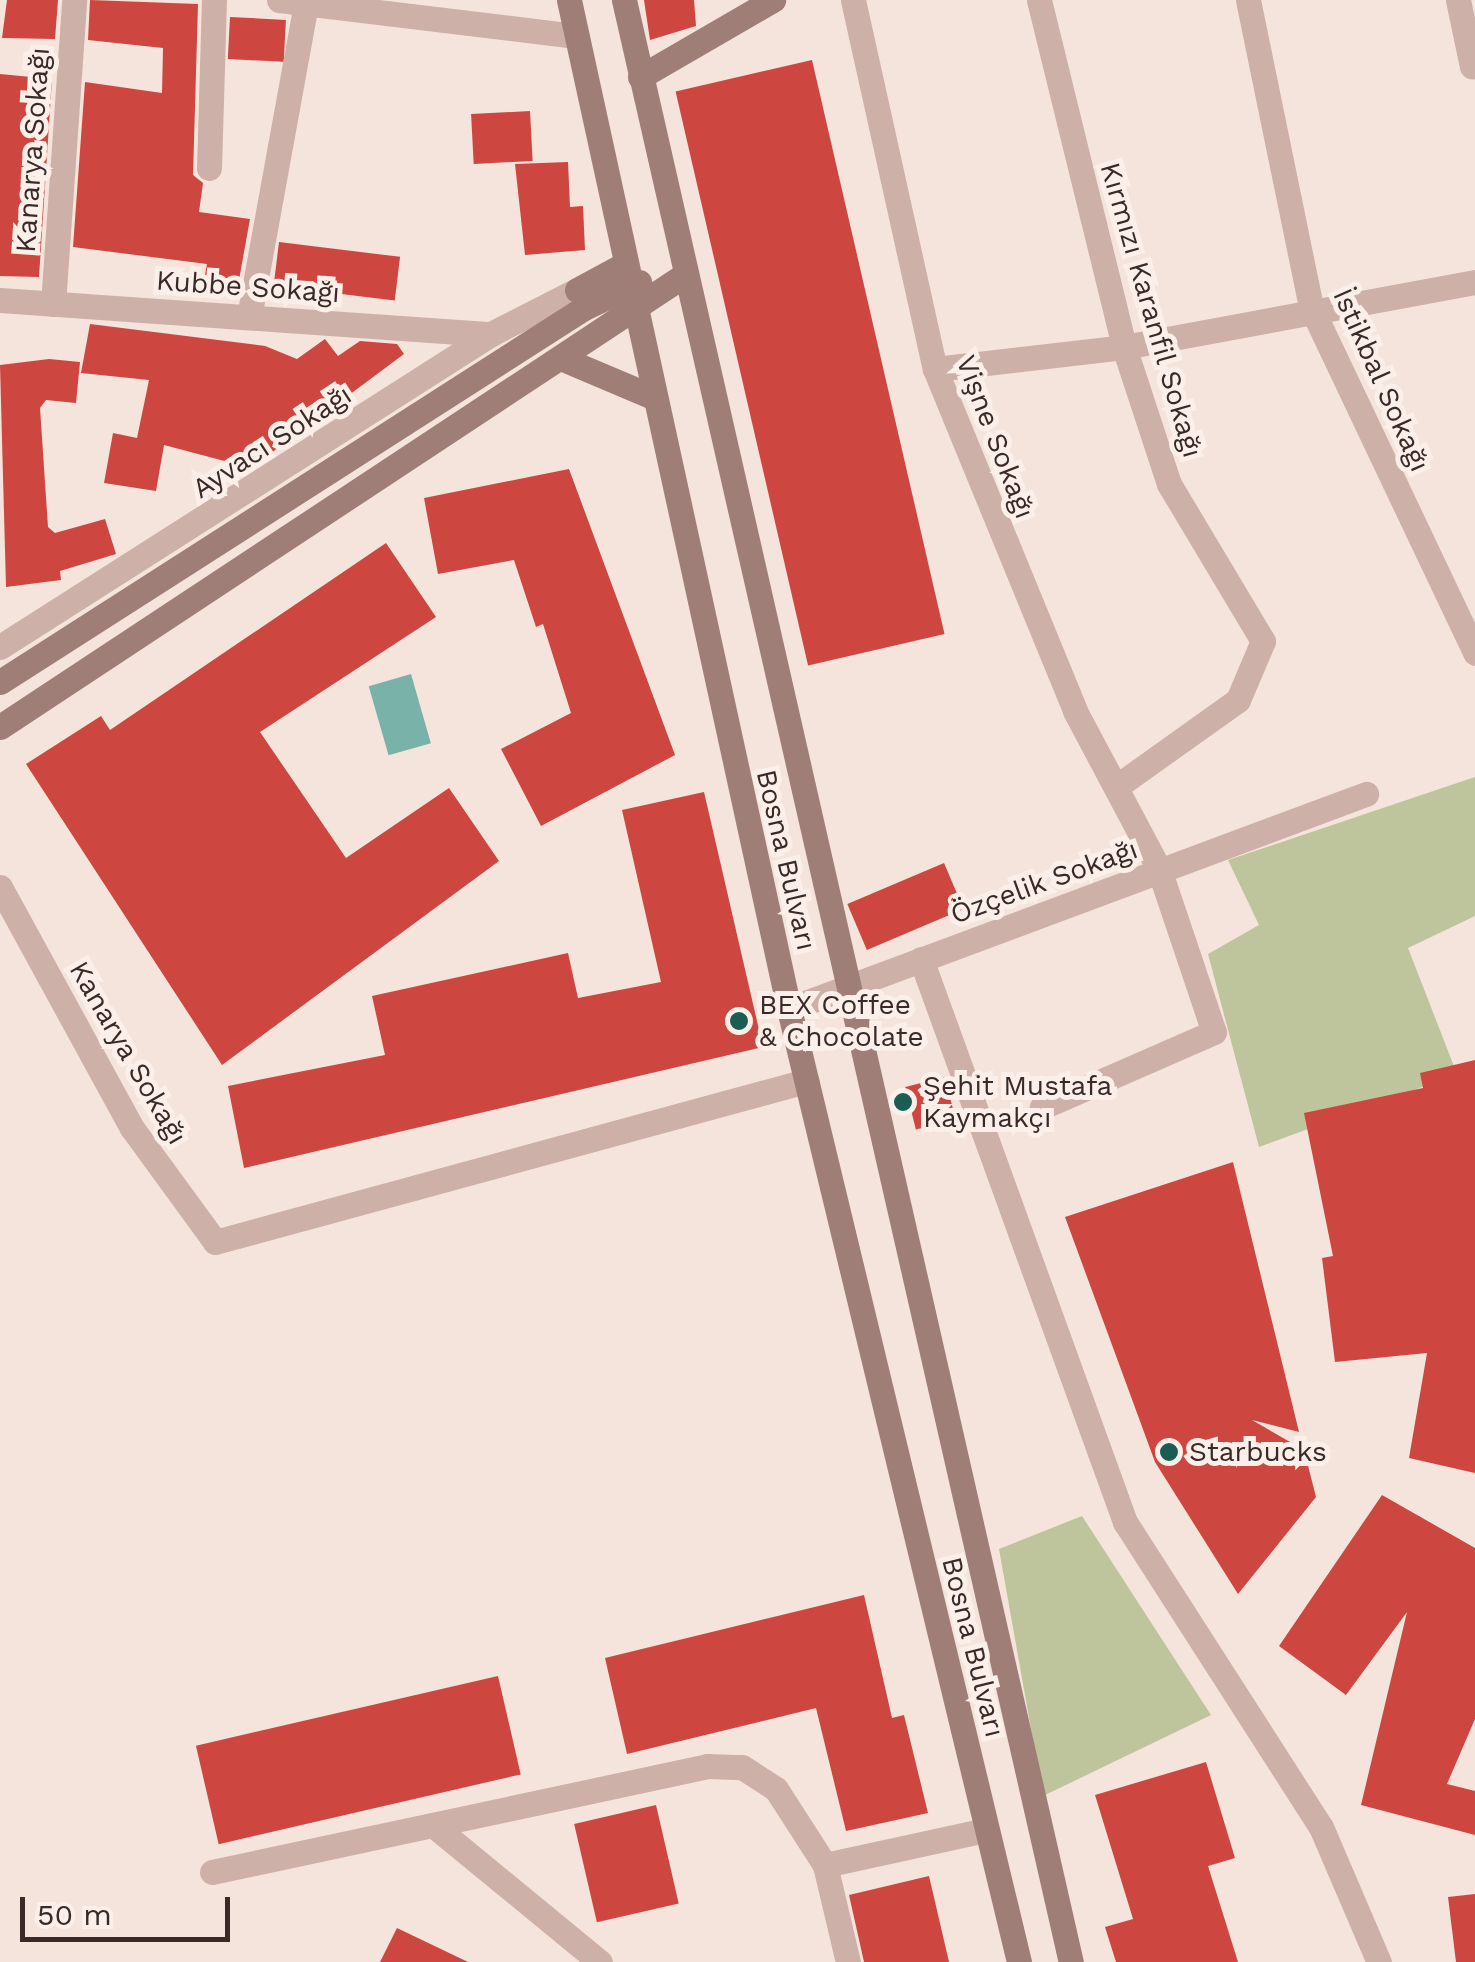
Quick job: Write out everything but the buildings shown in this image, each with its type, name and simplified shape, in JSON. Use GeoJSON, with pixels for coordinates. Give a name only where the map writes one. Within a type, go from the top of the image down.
{"type":"FeatureCollection","features":[{"type":"Feature","properties":{"kind":"main road","name":"Bosna Bulvarı"},"geometry":{"type":"LineString","coordinates":[[569,0],[652,398],[789,1009],[1019,1962]]}},
{"type":"Feature","properties":{"kind":"main road","name":"Bosna Bulvarı"},"geometry":{"type":"LineString","coordinates":[[624,0],[1071,1962]]}},
{"type":"Feature","properties":{"kind":"main road"},"geometry":{"type":"LineString","coordinates":[[640,77],[773,0]]}},
{"type":"Feature","properties":{"kind":"main road"},"geometry":{"type":"LineString","coordinates":[[0,682],[580,299],[686,274]]}},
{"type":"Feature","properties":{"kind":"main road"},"geometry":{"type":"LineString","coordinates":[[0,727],[563,359],[628,286]]}},
{"type":"Feature","properties":{"kind":"main road"},"geometry":{"type":"LineString","coordinates":[[563,359],[652,398]]}},
{"type":"Feature","properties":{"kind":"street","name":"Kanarya Sokağı"},"geometry":{"type":"LineString","coordinates":[[53,304],[74,0]]}},
{"type":"Feature","properties":{"kind":"street"},"geometry":{"type":"LineString","coordinates":[[209,168],[214,0]]}},
{"type":"Feature","properties":{"kind":"street"},"geometry":{"type":"LineString","coordinates":[[279,0],[576,36]]}},
{"type":"Feature","properties":{"kind":"street","name":"Vişne Sokağı"},"geometry":{"type":"LineString","coordinates":[[852,0],[935,370],[1116,787],[1158,870]]}},
{"type":"Feature","properties":{"kind":"street","name":"Kırmızı Karanfil Sokağı"},"geometry":{"type":"LineString","coordinates":[[1039,0],[1124,347],[1169,484],[1262,641],[1238,700],[1116,787]]}},
{"type":"Feature","properties":{"kind":"street","name":"İstikbal Sokağı"},"geometry":{"type":"LineString","coordinates":[[1248,0],[1311,306],[1475,653]]}},
{"type":"Feature","properties":{"kind":"street"},"geometry":{"type":"LineString","coordinates":[[1458,0],[1472,67]]}},
{"type":"Feature","properties":{"kind":"street"},"geometry":{"type":"LineString","coordinates":[[249,317],[306,4]]}},
{"type":"Feature","properties":{"kind":"street"},"geometry":{"type":"LineString","coordinates":[[935,370],[1124,347],[1311,306],[1475,282]]}},
{"type":"Feature","properties":{"kind":"street","name":"Ayvacı Sokağı"},"geometry":{"type":"LineString","coordinates":[[1,642],[491,334],[580,299]]}},
{"type":"Feature","properties":{"kind":"street","name":"Kubbe Sokağı"},"geometry":{"type":"LineString","coordinates":[[0,300],[491,334]]}},
{"type":"Feature","properties":{"kind":"street"},"geometry":{"type":"LineString","coordinates":[[1158,870],[1366,794]]}},
{"type":"Feature","properties":{"kind":"street","name":"Özçelik Sokağı"},"geometry":{"type":"LineString","coordinates":[[789,1009],[1158,870],[1214,1032],[1042,1107]]}},
{"type":"Feature","properties":{"kind":"street","name":"Kanarya Sokağı"},"geometry":{"type":"LineString","coordinates":[[0,887],[132,1128],[215,1242],[806,1080]]}},
{"type":"Feature","properties":{"kind":"street"},"geometry":{"type":"LineString","coordinates":[[921,959],[1125,1522],[1320,1827],[1379,1962]]}},
{"type":"Feature","properties":{"kind":"street"},"geometry":{"type":"LineString","coordinates":[[212,1872],[708,1766],[742,1767],[776,1789],[825,1865],[848,1962]]}},
{"type":"Feature","properties":{"kind":"street"},"geometry":{"type":"LineString","coordinates":[[433,1825],[600,1962]]}},
{"type":"Feature","properties":{"kind":"street"},"geometry":{"type":"LineString","coordinates":[[825,1865],[986,1830]]}},
{"type":"Feature","properties":{"kind":"green space"},"geometry":{"type":"Polygon","coordinates":[[[1475,777],[1475,916],[1408,948],[1457,1074],[1259,1147],[1208,954],[1259,925],[1228,860],[1475,777]]]}},
{"type":"Feature","properties":{"kind":"green space"},"geometry":{"type":"Polygon","coordinates":[[[1082,1516],[1211,1715],[1043,1796],[999,1549],[1082,1516]]]}},
{"type":"Feature","properties":{"kind":"water"},"geometry":{"type":"Polygon","coordinates":[[[411,674],[431,743],[389,755],[369,686],[411,674]]]}},
{"type":"Feature","properties":{"kind":"place","name":"BEX Coffee & Chocolate"},"geometry":{"type":"Point","coordinates":[739,1021]}},
{"type":"Feature","properties":{"kind":"place","name":"Şehit Mustafa Kaymakçı"},"geometry":{"type":"Point","coordinates":[903,1102]}},
{"type":"Feature","properties":{"kind":"place","name":"Starbucks"},"geometry":{"type":"Point","coordinates":[1169,1452]}}]}
